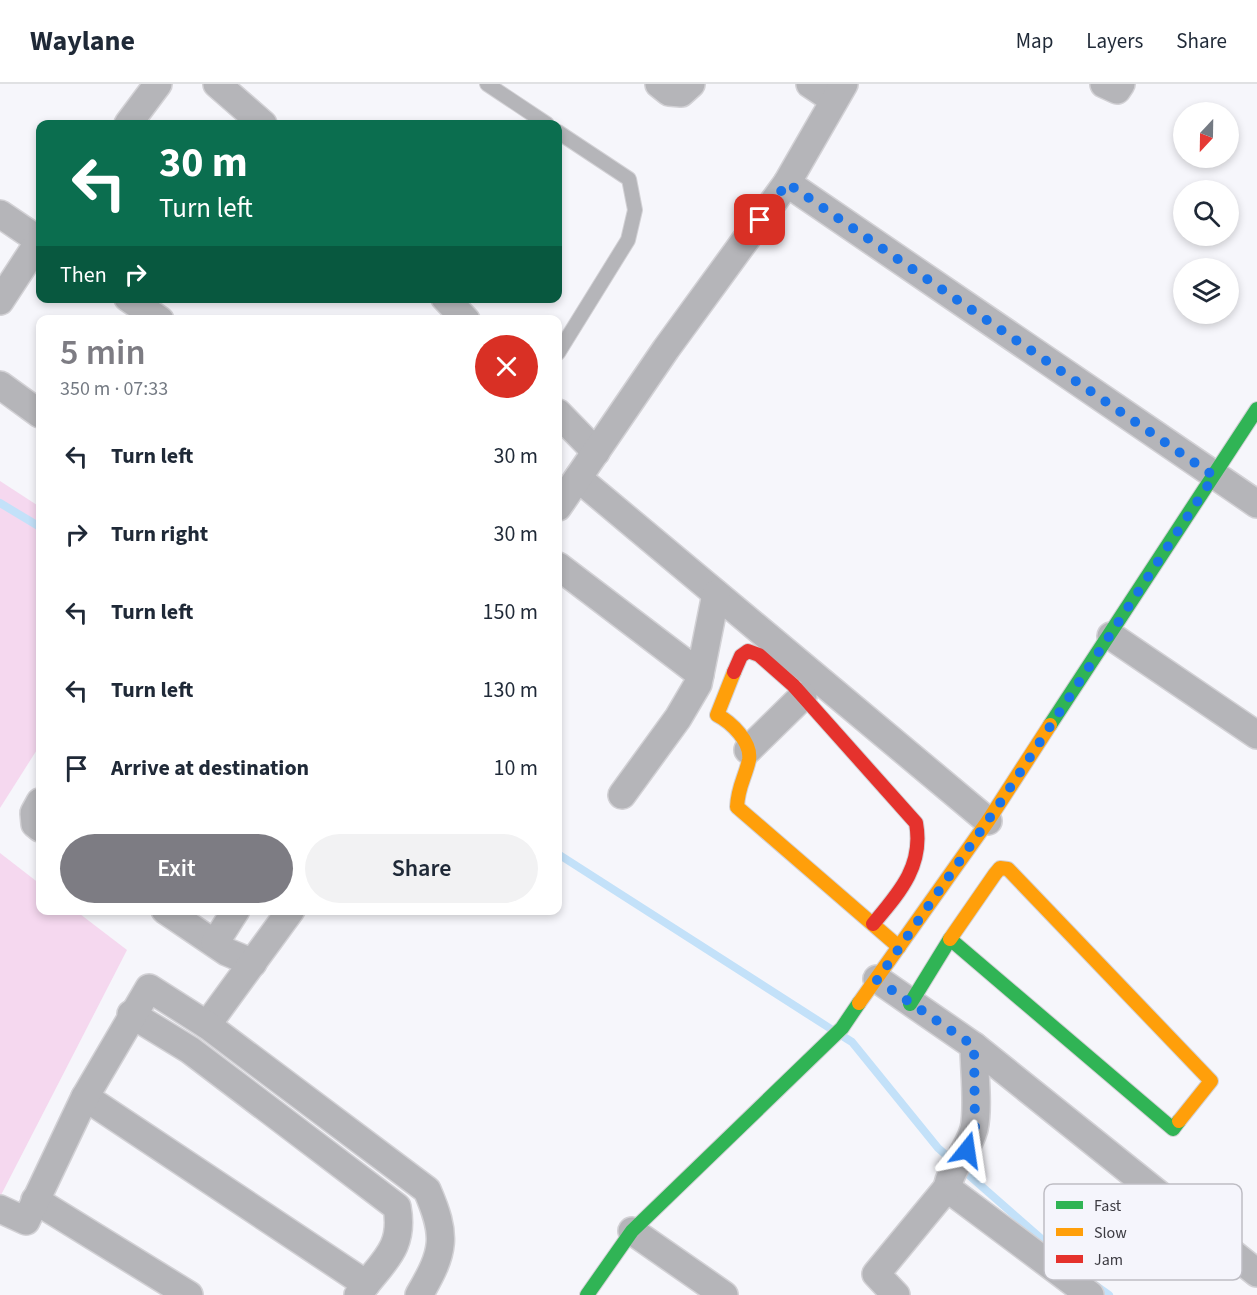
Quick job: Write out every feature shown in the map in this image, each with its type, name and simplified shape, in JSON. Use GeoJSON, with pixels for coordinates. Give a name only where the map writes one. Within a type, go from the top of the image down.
{"type":"FeatureCollection","features":[{"type":"Feature","properties":{"kind":"street"},"geometry":{"type":"LineString","coordinates":[[131,120],[158,84]]}},
{"type":"Feature","properties":{"kind":"street"},"geometry":{"type":"LineString","coordinates":[[217,84],[258,120]]}},
{"type":"Feature","properties":{"kind":"street"},"geometry":{"type":"LineString","coordinates":[[659,84],[669,92],[681,93],[691,84]]}},
{"type":"Feature","properties":{"kind":"street"},"geometry":{"type":"LineString","coordinates":[[562,501],[666,349],[787,183],[839,92],[810,84]]}},
{"type":"Feature","properties":{"kind":"street"},"geometry":{"type":"LineString","coordinates":[[1104,84],[1117,90],[1121,84]]}},
{"type":"Feature","properties":{"kind":"street"},"geometry":{"type":"LineString","coordinates":[[787,183],[1257,504]]}},
{"type":"Feature","properties":{"kind":"street"},"geometry":{"type":"LineString","coordinates":[[0,214],[36,238]]}},
{"type":"Feature","properties":{"kind":"street"},"geometry":{"type":"LineString","coordinates":[[0,301],[36,247]]}},
{"type":"Feature","properties":{"kind":"street"},"geometry":{"type":"LineString","coordinates":[[135,303],[153,315]]}},
{"type":"Feature","properties":{"kind":"street"},"geometry":{"type":"LineString","coordinates":[[450,303],[461,315]]}},
{"type":"Feature","properties":{"kind":"street"},"geometry":{"type":"LineString","coordinates":[[0,386],[36,411]]}},
{"type":"Feature","properties":{"kind":"street"},"geometry":{"type":"LineString","coordinates":[[587,1295],[632,1231],[842,1028],[988,821],[1111,636],[1257,409]]}},
{"type":"Feature","properties":{"kind":"street"},"geometry":{"type":"LineString","coordinates":[[562,417],[596,452]]}},
{"type":"Feature","properties":{"kind":"street"},"geometry":{"type":"LineString","coordinates":[[578,478],[716,594],[801,684],[916,823],[918,830],[914,872],[873,924]]}},
{"type":"Feature","properties":{"kind":"street"},"geometry":{"type":"LineString","coordinates":[[562,569],[700,674]]}},
{"type":"Feature","properties":{"kind":"street"},"geometry":{"type":"LineString","coordinates":[[622,795],[678,718],[698,684],[716,594]]}},
{"type":"Feature","properties":{"kind":"street"},"geometry":{"type":"LineString","coordinates":[[1111,636],[1257,735]]}},
{"type":"Feature","properties":{"kind":"street"},"geometry":{"type":"LineString","coordinates":[[900,947],[737,807],[738,788],[749,759],[748,750],[731,722],[717,715],[741,656],[748,651],[759,655],[988,821]]}},
{"type":"Feature","properties":{"kind":"street"},"geometry":{"type":"LineString","coordinates":[[748,750],[801,684]]}},
{"type":"Feature","properties":{"kind":"street"},"geometry":{"type":"LineString","coordinates":[[36,809],[34,813],[36,825]]}},
{"type":"Feature","properties":{"kind":"street"},"geometry":{"type":"LineString","coordinates":[[910,1004],[950,939],[994,874],[1000,868],[1008,869],[1212,1081],[1173,1129],[950,939]]}},
{"type":"Feature","properties":{"kind":"street"},"geometry":{"type":"LineString","coordinates":[[172,915],[215,944],[253,963]]}},
{"type":"Feature","properties":{"kind":"street"},"geometry":{"type":"LineString","coordinates":[[215,944],[233,915]]}},
{"type":"Feature","properties":{"kind":"street"},"geometry":{"type":"LineString","coordinates":[[207,1025],[287,915]]}},
{"type":"Feature","properties":{"kind":"street"},"geometry":{"type":"LineString","coordinates":[[877,980],[974,1046],[1146,1184]]}},
{"type":"Feature","properties":{"kind":"street"},"geometry":{"type":"LineString","coordinates":[[0,1209],[26,1221],[85,1097],[131,1014],[149,988],[207,1025],[427,1190],[440,1221],[440,1249],[419,1295]]}},
{"type":"Feature","properties":{"kind":"street"},"geometry":{"type":"LineString","coordinates":[[85,1097],[362,1289],[395,1246],[400,1227],[397,1207],[190,1050],[131,1014]]}},
{"type":"Feature","properties":{"kind":"street"},"geometry":{"type":"LineString","coordinates":[[896,1295],[876,1274],[948,1184],[967,1150],[975,1127],[974,1046]]}},
{"type":"Feature","properties":{"kind":"street"},"geometry":{"type":"LineString","coordinates":[[948,1184],[1044,1259]]}},
{"type":"Feature","properties":{"kind":"street"},"geometry":{"type":"LineString","coordinates":[[35,1200],[189,1295]]}},
{"type":"Feature","properties":{"kind":"street"},"geometry":{"type":"LineString","coordinates":[[632,1231],[724,1295]]}},
{"type":"Feature","properties":{"kind":"street"},"geometry":{"type":"LineString","coordinates":[[1242,1261],[1257,1273]]}},
{"type":"Feature","properties":{"kind":"street"},"geometry":{"type":"LineString","coordinates":[[1071,1280],[1090,1295]]}},
{"type":"Feature","properties":{"kind":"lane"},"geometry":{"type":"LineString","coordinates":[[487,84],[542,120]]}},
{"type":"Feature","properties":{"kind":"lane"},"geometry":{"type":"LineString","coordinates":[[562,135],[628,179],[635,210],[628,240],[562,347]]}},
{"type":"Feature","properties":{"kind":"shaded area"},"geometry":{"type":"Polygon","coordinates":[[[0,481],[36,504],[36,751],[0,808],[0,481]]]}},
{"type":"Feature","properties":{"kind":"shaded area"},"geometry":{"type":"Polygon","coordinates":[[[0,853],[36,881],[36,915],[81,915],[127,950],[0,1197],[0,853]]]}},
{"type":"Feature","properties":{"kind":"waterway"},"geometry":{"type":"LineString","coordinates":[[0,503],[36,525]]}},
{"type":"Feature","properties":{"kind":"waterway"},"geometry":{"type":"LineString","coordinates":[[562,857],[831,1029]]}},
{"type":"Feature","properties":{"kind":"waterway"},"geometry":{"type":"LineString","coordinates":[[844,1037],[852,1042],[938,1148],[1044,1241]]}},
{"type":"Feature","properties":{"kind":"waterway"},"geometry":{"type":"LineString","coordinates":[[1095,1285],[1109,1295]]}},
{"type":"Feature","properties":{"kind":"traffic: fast"},"geometry":{"type":"LineString","coordinates":[[1050,725],[1257,409]]}},
{"type":"Feature","properties":{"kind":"traffic: fast"},"geometry":{"type":"LineString","coordinates":[[910,1004],[950,939],[1173,1129],[1179,1121]]}},
{"type":"Feature","properties":{"kind":"traffic: fast"},"geometry":{"type":"LineString","coordinates":[[587,1295],[632,1231],[842,1028],[859,1003]]}},
{"type":"Feature","properties":{"kind":"traffic: slow"},"geometry":{"type":"LineString","coordinates":[[734,672],[717,715],[739,733],[749,753],[737,807],[899,947]]}},
{"type":"Feature","properties":{"kind":"traffic: slow"},"geometry":{"type":"LineString","coordinates":[[859,1003],[988,821],[1050,725]]}},
{"type":"Feature","properties":{"kind":"traffic: slow"},"geometry":{"type":"LineString","coordinates":[[950,939],[995,874],[1000,868],[1008,869],[1211,1081],[1179,1121]]}},
{"type":"Feature","properties":{"kind":"traffic: jam"},"geometry":{"type":"LineString","coordinates":[[734,672],[741,656],[748,651],[759,655],[793,685],[916,823],[918,838],[913,866],[900,890],[873,924]]}},
{"type":"Feature","properties":{"kind":"route"},"geometry":{"type":"LineString","coordinates":[[760,220],[787,183],[1214,476],[1000,803],[877,980],[974,1046],[975,1127],[967,1150]]}}]}
